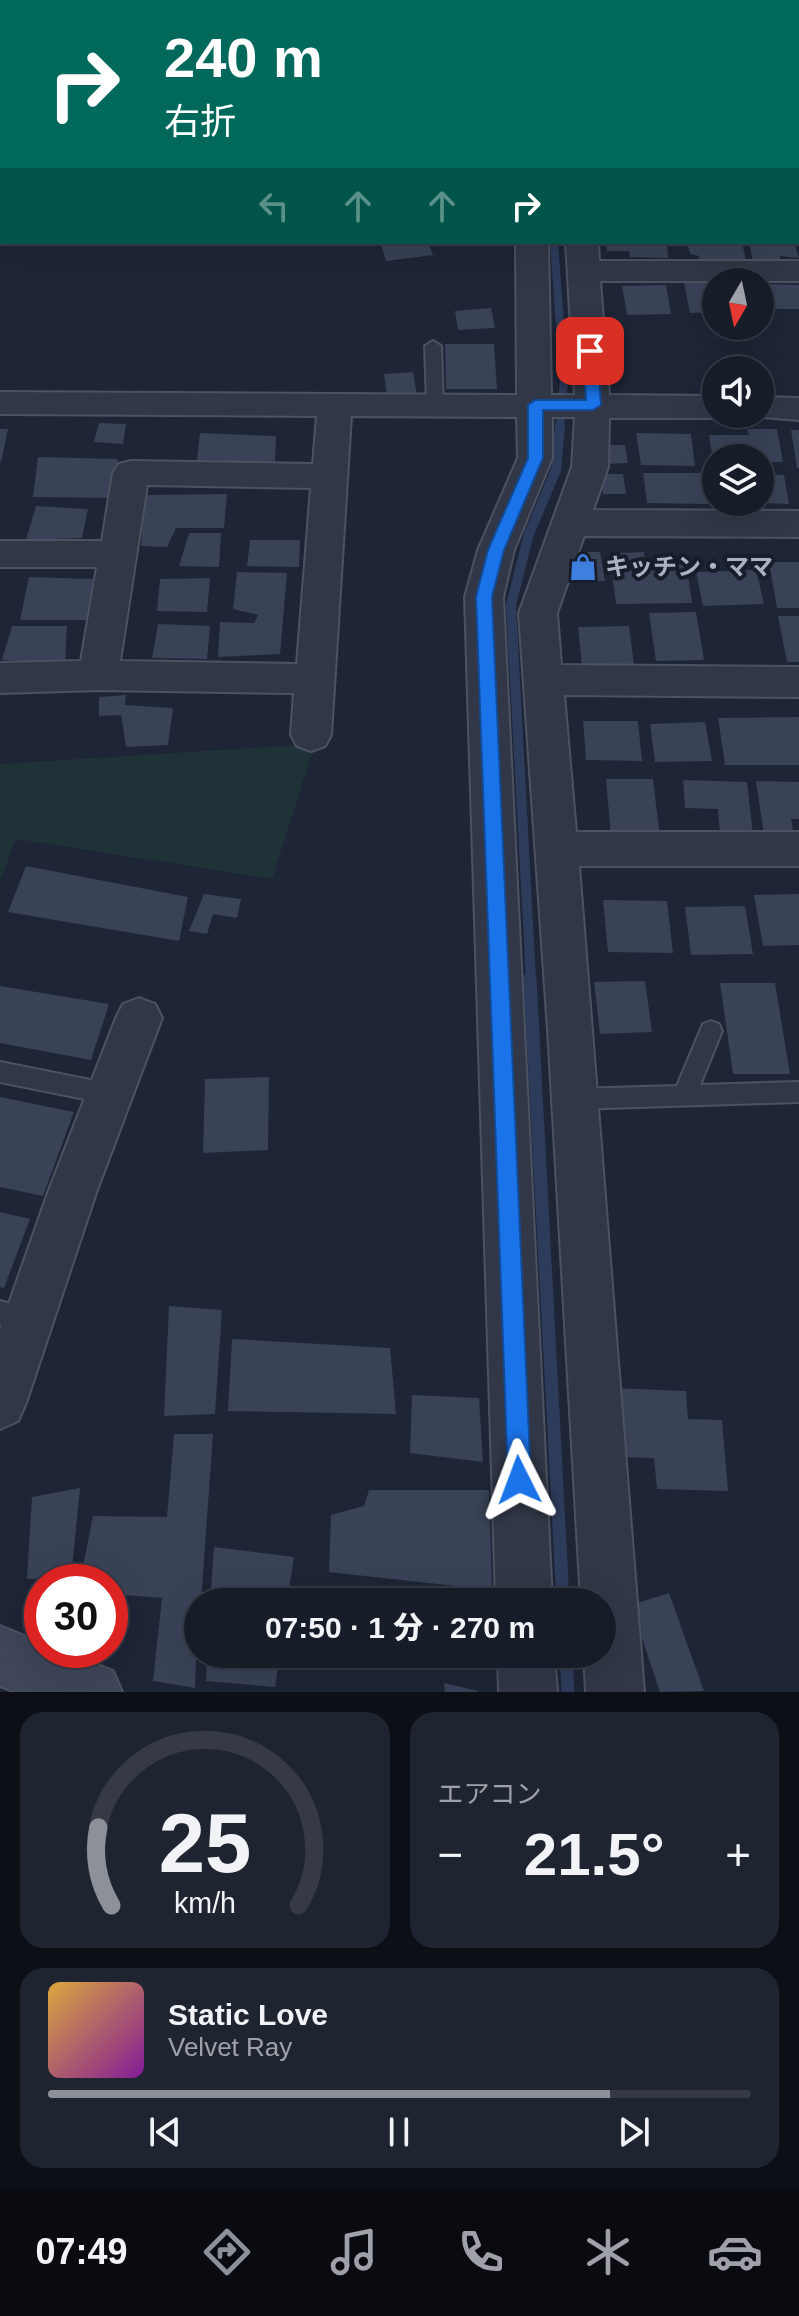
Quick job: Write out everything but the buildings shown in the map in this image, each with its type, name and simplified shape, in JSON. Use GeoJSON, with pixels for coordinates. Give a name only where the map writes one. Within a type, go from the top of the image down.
{"type":"FeatureCollection","features":[{"type":"Feature","properties":{"kind":"main road"},"geometry":{"type":"LineString","coordinates":[[0,1656],[92,1692]]}},
{"type":"Feature","properties":{"kind":"street"},"geometry":{"type":"LineString","coordinates":[[523,1588],[484,597],[496,550],[535,458],[532,244]]}},
{"type":"Feature","properties":{"kind":"street"},"geometry":{"type":"LineString","coordinates":[[615,1692],[576,1099],[538,613],[590,467],[593,405],[584,256],[799,271]]}},
{"type":"Feature","properties":{"kind":"street"},"geometry":{"type":"LineString","coordinates":[[0,403],[702,407]]}},
{"type":"Feature","properties":{"kind":"street"},"geometry":{"type":"LineString","coordinates":[[311,735],[335,404]]}},
{"type":"Feature","properties":{"kind":"street"},"geometry":{"type":"LineString","coordinates":[[774,408],[799,409]]}},
{"type":"Feature","properties":{"kind":"street"},"geometry":{"type":"LineString","coordinates":[[98,675],[131,473],[329,476]]}},
{"type":"Feature","properties":{"kind":"street"},"geometry":{"type":"LineString","coordinates":[[569,523],[799,524]]}},
{"type":"Feature","properties":{"kind":"street"},"geometry":{"type":"LineString","coordinates":[[0,554],[118,554]]}},
{"type":"Feature","properties":{"kind":"street"},"geometry":{"type":"LineString","coordinates":[[0,678],[98,675],[315,679]]}},
{"type":"Feature","properties":{"kind":"street"},"geometry":{"type":"LineString","coordinates":[[543,680],[799,682]]}},
{"type":"Feature","properties":{"kind":"street"},"geometry":{"type":"LineString","coordinates":[[558,849],[799,849]]}},
{"type":"Feature","properties":{"kind":"street"},"geometry":{"type":"LineString","coordinates":[[0,1403],[14,1316],[110,1094],[139,1018]]}},
{"type":"Feature","properties":{"kind":"street"},"geometry":{"type":"LineString","coordinates":[[527,1668],[528,1692]]}},
{"type":"Feature","properties":{"kind":"lane"},"geometry":{"type":"LineString","coordinates":[[433,346],[435,404]]}},
{"type":"Feature","properties":{"kind":"lane"},"geometry":{"type":"LineString","coordinates":[[684,1096],[711,1031]]}},
{"type":"Feature","properties":{"kind":"lane"},"geometry":{"type":"LineString","coordinates":[[0,1072],[110,1094]]}},
{"type":"Feature","properties":{"kind":"lane"},"geometry":{"type":"LineString","coordinates":[[576,1099],[799,1092]]}},
{"type":"Feature","properties":{"kind":"green space"},"geometry":{"type":"Polygon","coordinates":[[[315,744],[272,879],[16,839],[0,881],[0,764],[315,744]]]}},
{"type":"Feature","properties":{"kind":"waterway"},"geometry":{"type":"LineString","coordinates":[[554,244],[564,380],[560,428]]}},
{"type":"Feature","properties":{"kind":"waterway"},"geometry":{"type":"LineString","coordinates":[[531,980],[511,605],[529,534],[556,470],[560,426]]}},
{"type":"Feature","properties":{"kind":"waterway"},"geometry":{"type":"LineString","coordinates":[[530,978],[562,1588]]}},
{"type":"Feature","properties":{"kind":"waterway"},"geometry":{"type":"LineString","coordinates":[[567,1668],[568,1692]]}},
{"type":"Feature","properties":{"kind":"place","name":"キッチン・ママ"},"geometry":{"type":"Point","coordinates":[583,567]}},
{"type":"Feature","properties":{"kind":"route"},"geometry":{"type":"LineString","coordinates":[[519,1480],[484,597],[496,550],[535,458],[535,405],[593,405],[590,351]]}}]}
